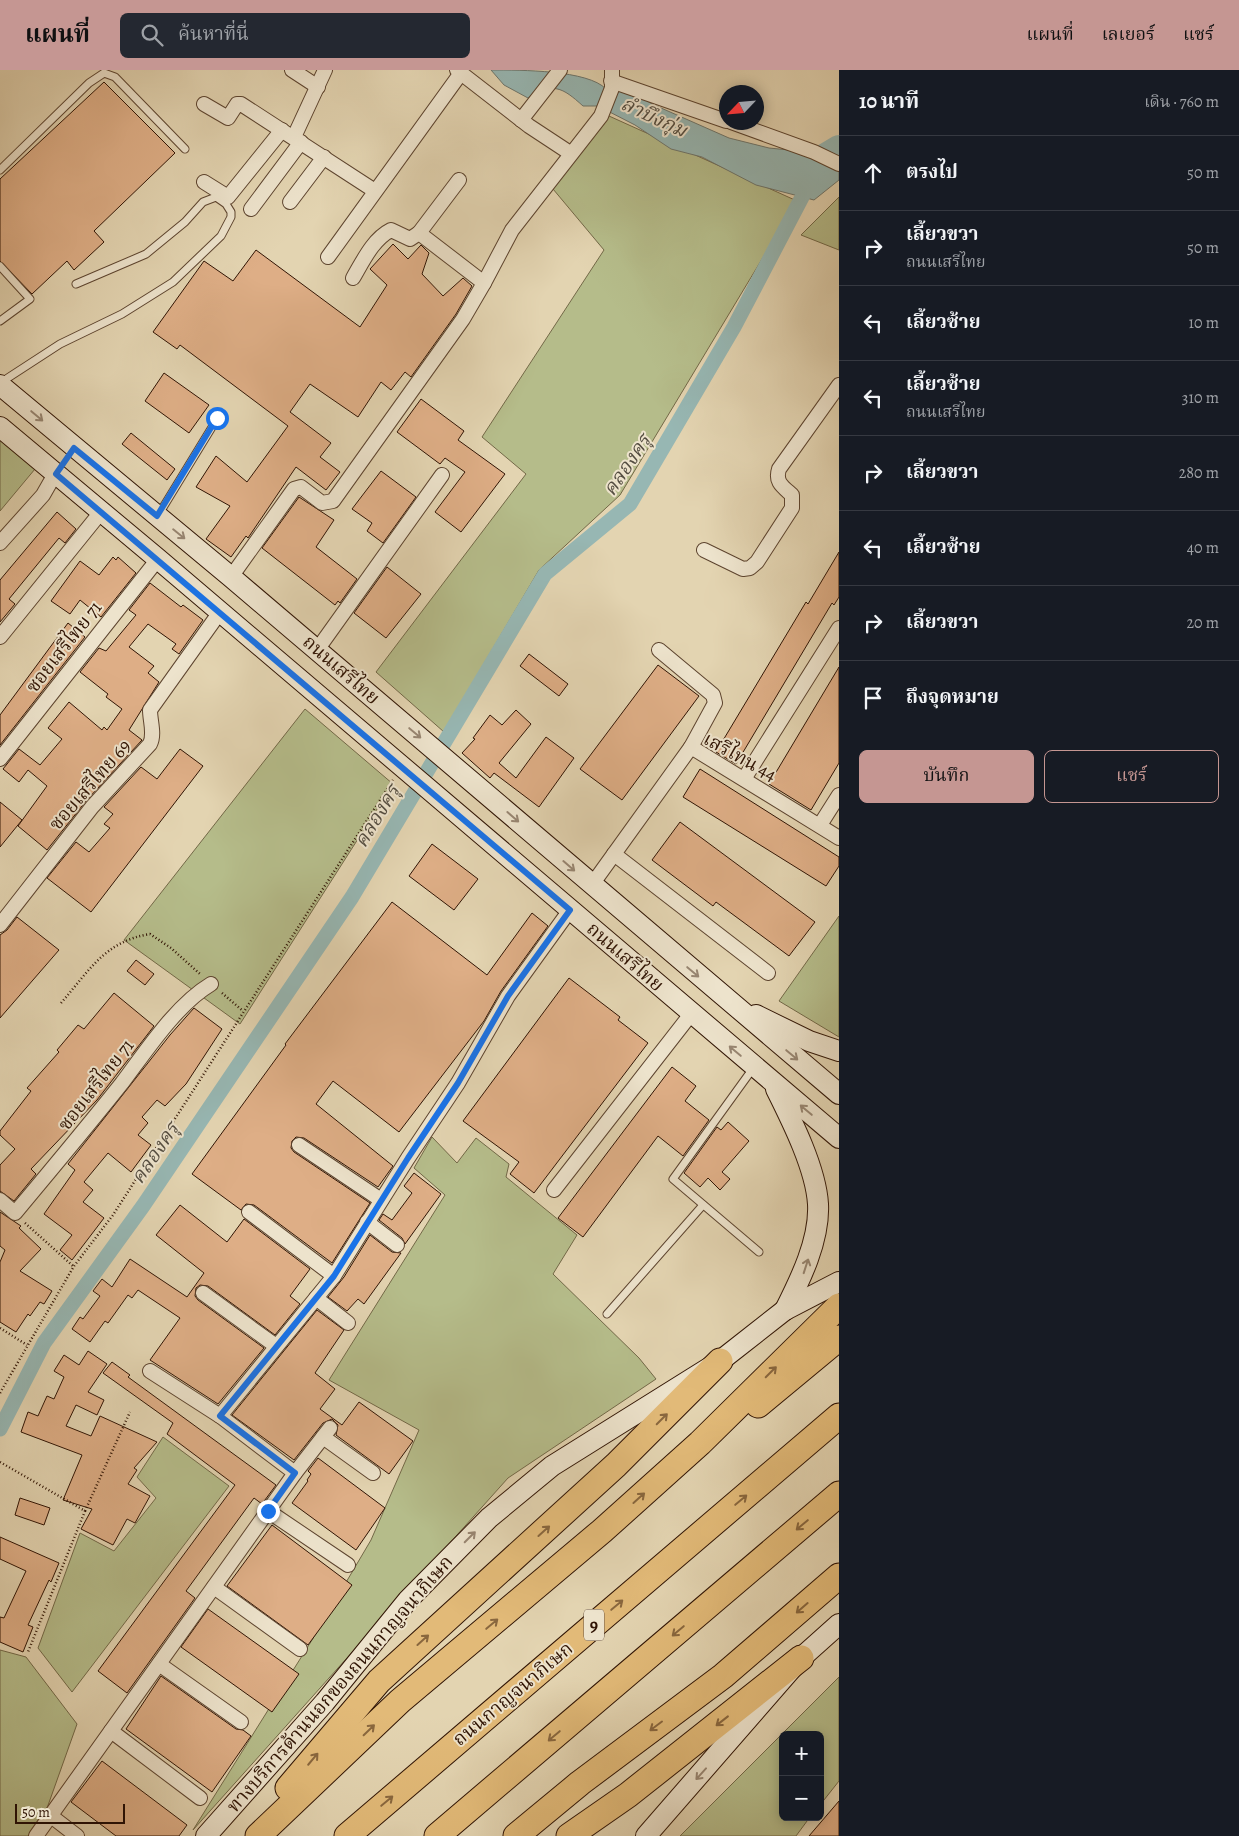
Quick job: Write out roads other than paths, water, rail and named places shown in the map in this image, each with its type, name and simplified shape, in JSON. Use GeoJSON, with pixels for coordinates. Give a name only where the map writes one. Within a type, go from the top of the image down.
{"type":"FeatureCollection","features":[{"type":"Feature","properties":{"kind":"highway"},"geometry":{"type":"LineString","coordinates":[[258,1836],[400,1701],[602,1531],[700,1443],[839,1306]]}},
{"type":"Feature","properties":{"kind":"highway"},"geometry":{"type":"LineString","coordinates":[[700,1443],[764,1401],[839,1338]]}},
{"type":"Feature","properties":{"kind":"highway"},"geometry":{"type":"LineString","coordinates":[[248,1836],[379,1681],[616,1465],[720,1361]]}},
{"type":"Feature","properties":{"kind":"highway","name":"ถนนกาญจนาภิเษก"},"geometry":{"type":"LineString","coordinates":[[348,1834],[839,1416]]}},
{"type":"Feature","properties":{"kind":"highway"},"geometry":{"type":"LineString","coordinates":[[437,1836],[839,1494]]}},
{"type":"Feature","properties":{"kind":"highway"},"geometry":{"type":"LineString","coordinates":[[516,1836],[580,1783],[723,1676],[839,1576]]}},
{"type":"Feature","properties":{"kind":"highway"},"geometry":{"type":"LineString","coordinates":[[569,1836],[628,1795],[802,1658]]}},
{"type":"Feature","properties":{"kind":"main road","name":"ถนนเสรีไทย"},"geometry":{"type":"LineString","coordinates":[[0,384],[74,448],[231,577],[494,800],[591,886],[839,1094]]}},
{"type":"Feature","properties":{"kind":"main road","name":"ถนนเสรีไทย"},"geometry":{"type":"LineString","coordinates":[[0,428],[158,559],[839,1138]]}},
{"type":"Feature","properties":{"kind":"main road"},"geometry":{"type":"LineString","coordinates":[[56,474],[74,448]]}},
{"type":"Feature","properties":{"kind":"main road"},"geometry":{"type":"LineString","coordinates":[[727,1001],[809,1041],[839,1051]]}},
{"type":"Feature","properties":{"kind":"main road"},"geometry":{"type":"LineString","coordinates":[[772,1082],[796,1130],[809,1164],[818,1204],[814,1239],[806,1270],[785,1310]]}},
{"type":"Feature","properties":{"kind":"main road"},"geometry":{"type":"LineString","coordinates":[[785,1310],[839,1282]]}},
{"type":"Feature","properties":{"kind":"main road","name":"ทางบริการด้านนอกของถนนกาญจนาภิเษก"},"geometry":{"type":"LineString","coordinates":[[206,1836],[325,1702],[408,1600],[489,1518],[552,1466],[720,1361],[785,1310]]}},
{"type":"Feature","properties":{"kind":"main road"},"geometry":{"type":"LineString","coordinates":[[646,1836],[802,1658],[839,1624]]}},
{"type":"Feature","properties":{"kind":"street"},"geometry":{"type":"LineString","coordinates":[[292,70],[318,86]]}},
{"type":"Feature","properties":{"kind":"street"},"geometry":{"type":"LineString","coordinates":[[251,209],[298,140],[325,70]]}},
{"type":"Feature","properties":{"kind":"street"},"geometry":{"type":"LineString","coordinates":[[521,120],[560,70]]}},
{"type":"Feature","properties":{"kind":"street"},"geometry":{"type":"LineString","coordinates":[[328,257],[459,72],[521,120],[570,153]]}},
{"type":"Feature","properties":{"kind":"street"},"geometry":{"type":"LineString","coordinates":[[231,577],[294,489],[301,487],[322,503],[333,501],[463,319],[512,230],[603,112],[611,76],[719,118]]}},
{"type":"Feature","properties":{"kind":"street"},"geometry":{"type":"LineString","coordinates":[[204,104],[228,118],[237,104],[241,104],[375,191]]}},
{"type":"Feature","properties":{"kind":"street"},"geometry":{"type":"LineString","coordinates":[[204,182],[228,197],[282,130]]}},
{"type":"Feature","properties":{"kind":"street"},"geometry":{"type":"LineString","coordinates":[[753,130],[814,152],[839,164]]}},
{"type":"Feature","properties":{"kind":"street"},"geometry":{"type":"LineString","coordinates":[[290,202],[324,157]]}},
{"type":"Feature","properties":{"kind":"street"},"geometry":{"type":"LineString","coordinates":[[352,278],[378,240],[386,233],[391,230],[414,239],[459,180]]}},
{"type":"Feature","properties":{"kind":"street"},"geometry":{"type":"LineString","coordinates":[[419,233],[484,283]]}},
{"type":"Feature","properties":{"kind":"street"},"geometry":{"type":"LineString","coordinates":[[704,550],[743,569],[750,568],[757,562],[792,508],[792,495],[778,482],[779,469],[839,385]]}},
{"type":"Feature","properties":{"kind":"street"},"geometry":{"type":"LineString","coordinates":[[0,543],[43,495],[56,474]]}},
{"type":"Feature","properties":{"kind":"street"},"geometry":{"type":"LineString","coordinates":[[317,650],[442,475]]}},
{"type":"Feature","properties":{"kind":"street"},"geometry":{"type":"LineString","coordinates":[[0,637],[102,512]]}},
{"type":"Feature","properties":{"kind":"street","name":"ซอยเสรีไทย 71"},"geometry":{"type":"LineString","coordinates":[[0,759],[158,559]]}},
{"type":"Feature","properties":{"kind":"street","name":"ซอยเสรีไทย 69"},"geometry":{"type":"LineString","coordinates":[[0,925],[92,807],[150,744],[153,734],[150,724],[150,710],[220,612]]}},
{"type":"Feature","properties":{"kind":"street"},"geometry":{"type":"LineString","coordinates":[[744,779],[839,628]]}},
{"type":"Feature","properties":{"kind":"street"},"geometry":{"type":"LineString","coordinates":[[659,650],[713,695],[715,703],[691,748]]}},
{"type":"Feature","properties":{"kind":"street","name":"เสรีไทน 44"},"geometry":{"type":"LineString","coordinates":[[591,886],[691,748],[839,838]]}},
{"type":"Feature","properties":{"kind":"street"},"geometry":{"type":"LineString","coordinates":[[820,825],[839,796]]}},
{"type":"Feature","properties":{"kind":"street"},"geometry":{"type":"LineString","coordinates":[[614,854],[768,974]]}},
{"type":"Feature","properties":{"kind":"street"},"geometry":{"type":"LineString","coordinates":[[220,1416],[334,1276],[381,1200],[458,1083],[508,996],[570,910]]}},
{"type":"Feature","properties":{"kind":"street","name":"ซอยเสรีไทย 71"},"geometry":{"type":"LineString","coordinates":[[0,1200],[15,1213],[75,1142],[162,1031],[200,990],[211,984]]}},
{"type":"Feature","properties":{"kind":"street"},"geometry":{"type":"LineString","coordinates":[[554,1190],[691,1014]]}},
{"type":"Feature","properties":{"kind":"street"},"geometry":{"type":"LineString","coordinates":[[299,1145],[381,1200]]}},
{"type":"Feature","properties":{"kind":"street"},"geometry":{"type":"LineString","coordinates":[[249,1212],[334,1276]]}},
{"type":"Feature","properties":{"kind":"street"},"geometry":{"type":"LineString","coordinates":[[367,1222],[397,1244]]}},
{"type":"Feature","properties":{"kind":"street"},"geometry":{"type":"LineString","coordinates":[[203,1293],[276,1346]]}},
{"type":"Feature","properties":{"kind":"street"},"geometry":{"type":"LineString","coordinates":[[316,1298],[348,1323]]}},
{"type":"Feature","properties":{"kind":"street"},"geometry":{"type":"LineString","coordinates":[[150,1371],[220,1416],[295,1473]]}},
{"type":"Feature","properties":{"kind":"street"},"geometry":{"type":"LineString","coordinates":[[36,1836],[295,1473],[327,1433],[372,1473]]}},
{"type":"Feature","properties":{"kind":"street"},"geometry":{"type":"LineString","coordinates":[[268,1511],[348,1565]]}},
{"type":"Feature","properties":{"kind":"street"},"geometry":{"type":"LineString","coordinates":[[214,1586],[300,1649]]}},
{"type":"Feature","properties":{"kind":"street"},"geometry":{"type":"LineString","coordinates":[[159,1664],[241,1722]]}},
{"type":"Feature","properties":{"kind":"street"},"geometry":{"type":"LineString","coordinates":[[111,1731],[200,1798]]}},
{"type":"Feature","properties":{"kind":"street"},"geometry":{"type":"LineString","coordinates":[[51,1816],[77,1836]]}},
{"type":"Feature","properties":{"kind":"lane"},"geometry":{"type":"LineString","coordinates":[[0,170],[89,83],[104,73],[115,76],[185,149]]}},
{"type":"Feature","properties":{"kind":"lane"},"geometry":{"type":"LineString","coordinates":[[0,384],[60,344],[122,314],[173,282],[222,236],[231,217],[231,212],[226,204],[216,197],[210,198],[185,222],[146,254],[76,284]]}},
{"type":"Feature","properties":{"kind":"lane"},"geometry":{"type":"LineString","coordinates":[[0,266],[30,299],[0,321]]}},
{"type":"Feature","properties":{"kind":"lane"},"geometry":{"type":"LineString","coordinates":[[157,516],[217,418]]}},
{"type":"Feature","properties":{"kind":"lane"},"geometry":{"type":"LineString","coordinates":[[754,1067],[673,1179],[759,1252]]}},
{"type":"Feature","properties":{"kind":"lane"},"geometry":{"type":"LineString","coordinates":[[606,1314],[703,1205]]}},
{"type":"Feature","properties":{"kind":"water"},"geometry":{"type":"Polygon","coordinates":[[[491,70],[553,72],[585,78],[606,89],[621,84],[652,104],[729,138],[769,148],[789,150],[822,163],[839,149],[839,180],[814,200],[756,185],[702,157],[671,149],[635,125],[598,106],[583,106],[563,91],[551,88],[528,98],[504,85],[491,70]]]}},
{"type":"Feature","properties":{"kind":"waterway","name":"ลำบึงกุ่ม"},"geometry":{"type":"LineString","coordinates":[[800,160],[814,163],[839,148]]}},
{"type":"Feature","properties":{"kind":"waterway","name":"คลองครุ"},"geometry":{"type":"LineString","coordinates":[[0,1429],[44,1343],[143,1206],[352,897],[545,574],[630,504],[734,327],[811,180]]}}]}
